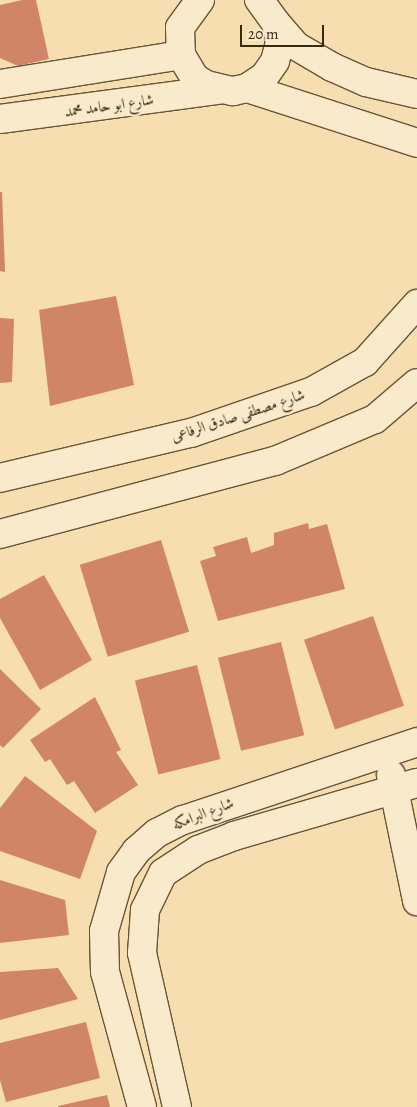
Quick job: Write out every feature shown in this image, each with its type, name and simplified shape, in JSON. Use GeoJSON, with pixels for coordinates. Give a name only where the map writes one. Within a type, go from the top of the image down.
{"type":"FeatureCollection","features":[{"type":"Feature","properties":{"kind":"street"},"geometry":{"type":"LineString","coordinates":[[258,0],[296,46],[332,67],[366,82],[417,94]]}},
{"type":"Feature","properties":{"kind":"street"},"geometry":{"type":"LineString","coordinates":[[196,2],[180,28],[181,55],[195,78],[218,90]]}},
{"type":"Feature","properties":{"kind":"street"},"geometry":{"type":"LineString","coordinates":[[247,88],[264,77],[275,61],[280,42],[276,23]]}},
{"type":"Feature","properties":{"kind":"street"},"geometry":{"type":"LineString","coordinates":[[0,84],[181,55]]}},
{"type":"Feature","properties":{"kind":"street"},"geometry":{"type":"LineString","coordinates":[[247,88],[417,143]]}},
{"type":"Feature","properties":{"kind":"street","name":"شارع ابو حامد محمد"},"geometry":{"type":"LineString","coordinates":[[0,119],[218,90],[247,88]]}},
{"type":"Feature","properties":{"kind":"street","name":"شارع مصطفى صادق الرفاعى"},"geometry":{"type":"LineString","coordinates":[[0,478],[191,433],[311,392],[365,362],[417,304]]}},
{"type":"Feature","properties":{"kind":"street"},"geometry":{"type":"LineString","coordinates":[[0,534],[275,461],[375,419],[417,383]]}},
{"type":"Feature","properties":{"kind":"street","name":"شارع البرامكه"},"geometry":{"type":"LineString","coordinates":[[142,1107],[105,972],[104,931],[121,872],[143,845],[183,820],[387,754],[417,742]]}},
{"type":"Feature","properties":{"kind":"street"},"geometry":{"type":"LineString","coordinates":[[387,754],[405,787],[417,901]]}},
{"type":"Feature","properties":{"kind":"street"},"geometry":{"type":"LineString","coordinates":[[177,1107],[142,953],[145,910],[152,891],[164,873],[198,850],[405,787]]}},
{"type":"Feature","properties":{"kind":"building"},"geometry":{"type":"Polygon","coordinates":[[[22,0],[36,0],[49,59],[18,66],[0,58],[0,5],[22,0]]]}},
{"type":"Feature","properties":{"kind":"building"},"geometry":{"type":"Polygon","coordinates":[[[0,192],[2,192],[5,272],[0,271],[0,192]]]}},
{"type":"Feature","properties":{"kind":"building"},"geometry":{"type":"Polygon","coordinates":[[[116,296],[134,385],[50,406],[39,310],[116,296]]]}},
{"type":"Feature","properties":{"kind":"building"},"geometry":{"type":"Polygon","coordinates":[[[0,318],[14,319],[12,382],[0,383],[0,318]]]}},
{"type":"Feature","properties":{"kind":"building"},"geometry":{"type":"Polygon","coordinates":[[[308,523],[309,529],[327,524],[345,589],[218,621],[200,561],[216,556],[213,547],[247,537],[251,553],[274,545],[274,533],[308,523]]]}},
{"type":"Feature","properties":{"kind":"building"},"geometry":{"type":"Polygon","coordinates":[[[161,540],[189,632],[108,657],[80,565],[161,540]]]}},
{"type":"Feature","properties":{"kind":"building"},"geometry":{"type":"Polygon","coordinates":[[[44,575],[92,660],[40,690],[0,618],[0,599],[44,575]]]}},
{"type":"Feature","properties":{"kind":"building"},"geometry":{"type":"Polygon","coordinates":[[[373,616],[404,706],[335,730],[304,640],[373,616]]]}},
{"type":"Feature","properties":{"kind":"building"},"geometry":{"type":"Polygon","coordinates":[[[281,642],[304,735],[241,751],[218,658],[281,642]]]}},
{"type":"Feature","properties":{"kind":"building"},"geometry":{"type":"Polygon","coordinates":[[[197,665],[220,759],[158,775],[135,680],[197,665]]]}},
{"type":"Feature","properties":{"kind":"building"},"geometry":{"type":"Polygon","coordinates":[[[0,669],[41,709],[3,748],[0,745],[0,669]]]}},
{"type":"Feature","properties":{"kind":"building"},"geometry":{"type":"Polygon","coordinates":[[[95,697],[121,750],[116,752],[138,785],[95,813],[74,781],[67,785],[50,759],[45,762],[30,740],[95,697]]]}},
{"type":"Feature","properties":{"kind":"building"},"geometry":{"type":"Polygon","coordinates":[[[25,776],[97,831],[80,879],[0,851],[0,808],[25,776]]]}},
{"type":"Feature","properties":{"kind":"building"},"geometry":{"type":"Polygon","coordinates":[[[0,880],[65,900],[69,935],[0,943],[0,880]]]}},
{"type":"Feature","properties":{"kind":"building"},"geometry":{"type":"Polygon","coordinates":[[[58,968],[78,999],[0,1020],[0,972],[58,968]]]}},
{"type":"Feature","properties":{"kind":"building"},"geometry":{"type":"Polygon","coordinates":[[[86,1022],[100,1078],[6,1102],[0,1080],[0,1043],[86,1022]]]}},
{"type":"Feature","properties":{"kind":"building"},"geometry":{"type":"Polygon","coordinates":[[[107,1095],[110,1107],[58,1107],[58,1106],[107,1095]]]}}]}
